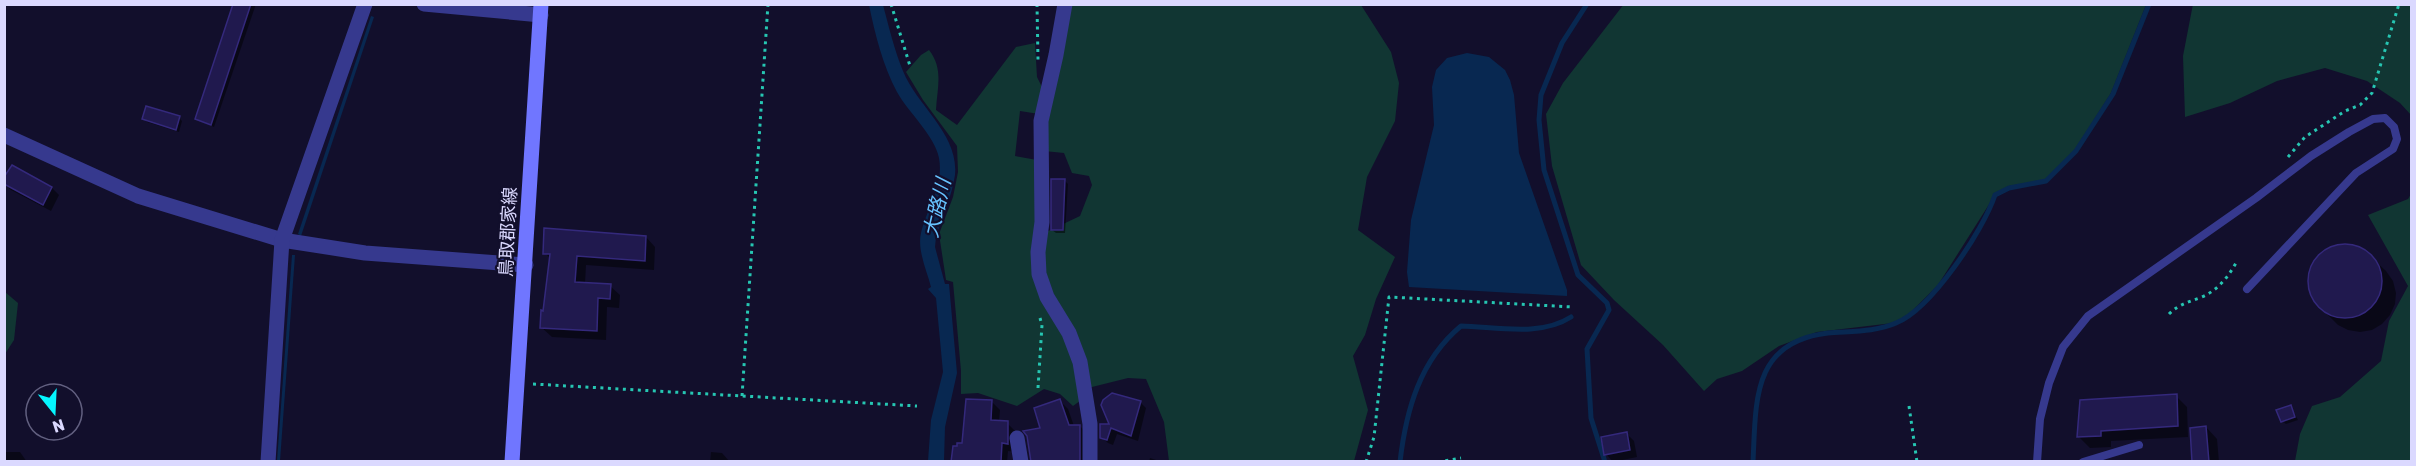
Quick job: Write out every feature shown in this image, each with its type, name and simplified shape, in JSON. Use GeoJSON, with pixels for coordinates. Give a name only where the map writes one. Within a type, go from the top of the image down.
{"type":"FeatureCollection","features":[{"type":"Feature","properties":{"kind":"main road","name":"鳥取郡家線"},"geometry":{"type":"LineString","coordinates":[[512,462],[541,10]]}},
{"type":"Feature","properties":{"kind":"street"},"geometry":{"type":"LineString","coordinates":[[268,462],[282,240],[365,4]]}},
{"type":"Feature","properties":{"kind":"street"},"geometry":{"type":"LineString","coordinates":[[424,4],[541,10]]}},
{"type":"Feature","properties":{"kind":"street"},"geometry":{"type":"LineString","coordinates":[[1065,4],[1041,121],[1042,222],[1038,252],[1040,274],[1047,297],[1069,333],[1080,362],[1090,424],[1090,462]]}},
{"type":"Feature","properties":{"kind":"street"},"geometry":{"type":"LineString","coordinates":[[4,135],[138,196],[282,240],[364,253],[526,265]]}},
{"type":"Feature","properties":{"kind":"street"},"geometry":{"type":"LineString","coordinates":[[1017,438],[1021,462]]}},
{"type":"Feature","properties":{"kind":"lane"},"geometry":{"type":"LineString","coordinates":[[2037,462],[2040,419],[2049,383],[2063,347],[2088,316],[2256,198],[2311,156],[2373,119],[2385,118],[2394,127],[2397,139],[2393,149],[2356,173],[2247,289]]}},
{"type":"Feature","properties":{"kind":"lane"},"geometry":{"type":"LineString","coordinates":[[2084,462],[2139,445]]}},
{"type":"Feature","properties":{"kind":"path"},"geometry":{"type":"LineString","coordinates":[[742,396],[768,4]]}},
{"type":"Feature","properties":{"kind":"path"},"geometry":{"type":"LineString","coordinates":[[891,4],[910,66]]}},
{"type":"Feature","properties":{"kind":"path"},"geometry":{"type":"LineString","coordinates":[[1037,4],[1038,65]]}},
{"type":"Feature","properties":{"kind":"path"},"geometry":{"type":"LineString","coordinates":[[2282,164],[2305,137],[2345,111],[2360,105],[2372,93],[2399,4]]}},
{"type":"Feature","properties":{"kind":"path"},"geometry":{"type":"LineString","coordinates":[[2169,314],[2176,306],[2204,296],[2218,287],[2236,263]]}},
{"type":"Feature","properties":{"kind":"path"},"geometry":{"type":"LineString","coordinates":[[1366,462],[1374,437],[1389,297],[1573,307]]}},
{"type":"Feature","properties":{"kind":"path"},"geometry":{"type":"LineString","coordinates":[[518,383],[917,406]]}},
{"type":"Feature","properties":{"kind":"path"},"geometry":{"type":"LineString","coordinates":[[1909,406],[1917,462]]}},
{"type":"Feature","properties":{"kind":"path"},"geometry":{"type":"LineString","coordinates":[[1438,462],[1461,458]]}},
{"type":"Feature","properties":{"kind":"green space"},"geometry":{"type":"Polygon","coordinates":[[[1624,4],[2146,5],[2111,93],[2074,151],[2045,180],[2009,186],[1995,195],[1938,285],[1908,315],[1893,323],[1817,332],[1779,346],[1742,371],[1717,379],[1704,391],[1663,345],[1614,300],[1581,265],[1552,166],[1546,114],[1563,83],[1624,4]]]}},
{"type":"Feature","properties":{"kind":"green space"},"geometry":{"type":"Polygon","coordinates":[[[2193,4],[2411,5],[2411,115],[2400,103],[2367,81],[2325,68],[2277,81],[2230,103],[2185,117],[2183,56],[2193,4]]]}},
{"type":"Feature","properties":{"kind":"green space"},"geometry":{"type":"Polygon","coordinates":[[[1069,5],[1361,5],[1391,52],[1399,83],[1395,121],[1367,177],[1358,230],[1395,257],[1376,299],[1365,335],[1353,356],[1368,410],[1354,461],[1169,461],[1164,422],[1146,379],[1128,378],[1088,388],[1045,283],[1044,233],[1080,216],[1092,185],[1089,176],[1072,173],[1064,153],[1044,151],[1043,144],[1069,5]]]}},
{"type":"Feature","properties":{"kind":"green space"},"geometry":{"type":"Polygon","coordinates":[[[1035,43],[1037,77],[1042,87],[1039,114],[1020,111],[1015,156],[1037,160],[1035,247],[1084,398],[1073,406],[1060,394],[1044,389],[1017,406],[978,393],[961,394],[953,282],[946,280],[939,234],[953,197],[958,172],[957,146],[923,100],[906,72],[921,55],[929,50],[937,64],[938,72],[936,110],[957,125],[1016,47],[1035,43]]]}},
{"type":"Feature","properties":{"kind":"green space"},"geometry":{"type":"Polygon","coordinates":[[[2411,194],[2411,461],[2295,461],[2300,434],[2312,406],[2340,397],[2381,361],[2389,321],[2408,286],[2368,215],[2408,199],[2411,194]]]}},
{"type":"Feature","properties":{"kind":"green space"},"geometry":{"type":"Polygon","coordinates":[[[5,292],[18,303],[14,340],[5,354],[5,292]]]}},
{"type":"Feature","properties":{"kind":"water","name":"大路川"},"geometry":{"type":"Polygon","coordinates":[[[869,5],[883,5],[903,71],[909,84],[944,133],[951,146],[954,160],[954,183],[936,237],[935,247],[945,284],[949,284],[957,373],[945,427],[944,461],[928,461],[931,420],[943,372],[936,298],[928,289],[931,287],[921,253],[920,240],[937,187],[939,158],[932,141],[902,100],[892,82],[880,50],[869,5]]]}},
{"type":"Feature","properties":{"kind":"water"},"geometry":{"type":"Polygon","coordinates":[[[371,16],[374,17],[301,236],[298,234],[371,16]]]}},
{"type":"Feature","properties":{"kind":"water"},"geometry":{"type":"Polygon","coordinates":[[[1467,53],[1489,57],[1505,70],[1510,80],[1514,95],[1519,153],[1567,290],[1567,296],[1409,287],[1407,272],[1411,220],[1434,125],[1432,87],[1436,70],[1447,58],[1467,53]]]}},
{"type":"Feature","properties":{"kind":"water"},"geometry":{"type":"Polygon","coordinates":[[[292,255],[295,255],[280,461],[277,461],[292,255]]]}},
{"type":"Feature","properties":{"kind":"building"},"geometry":{"type":"Polygon","coordinates":[[[233,4],[251,4],[211,125],[195,119],[233,4]]]}},
{"type":"Feature","properties":{"kind":"building"},"geometry":{"type":"Polygon","coordinates":[[[146,106],[180,116],[176,130],[142,119],[146,106]]]}},
{"type":"Feature","properties":{"kind":"building"},"geometry":{"type":"Polygon","coordinates":[[[12,165],[52,187],[43,205],[4,184],[4,177],[12,165]]]}},
{"type":"Feature","properties":{"kind":"building"},"geometry":{"type":"Polygon","coordinates":[[[1051,179],[1065,179],[1063,230],[1051,230],[1051,179]]]}},
{"type":"Feature","properties":{"kind":"building"},"geometry":{"type":"Polygon","coordinates":[[[544,228],[646,236],[645,261],[577,256],[575,282],[611,284],[610,299],[598,298],[597,331],[540,328],[550,254],[543,254],[544,228]]]}},
{"type":"Feature","properties":{"kind":"building"},"geometry":{"type":"Polygon","coordinates":[[[2338,244],[2352,244],[2366,250],[2376,260],[2382,274],[2382,288],[2376,302],[2366,312],[2352,318],[2338,318],[2324,312],[2314,302],[2308,288],[2308,274],[2314,260],[2324,250],[2338,244]]]}},
{"type":"Feature","properties":{"kind":"building"},"geometry":{"type":"Polygon","coordinates":[[[1112,393],[1141,401],[1131,436],[1111,428],[1107,440],[1100,438],[1100,424],[1109,424],[1101,405],[1103,400],[1112,393]]]}},
{"type":"Feature","properties":{"kind":"building"},"geometry":{"type":"Polygon","coordinates":[[[2177,394],[2178,426],[2101,431],[2101,436],[2077,437],[2080,400],[2177,394]]]}},
{"type":"Feature","properties":{"kind":"building"},"geometry":{"type":"Polygon","coordinates":[[[966,399],[992,400],[991,420],[1008,421],[1008,444],[1002,443],[1001,462],[951,462],[953,446],[962,443],[966,399]]]}},
{"type":"Feature","properties":{"kind":"building"},"geometry":{"type":"Polygon","coordinates":[[[1060,399],[1069,425],[1080,425],[1080,462],[1031,462],[1027,436],[1023,431],[1040,428],[1034,408],[1060,399]]]}},
{"type":"Feature","properties":{"kind":"building"},"geometry":{"type":"Polygon","coordinates":[[[2291,405],[2295,417],[2281,422],[2276,410],[2291,405]]]}},
{"type":"Feature","properties":{"kind":"building"},"geometry":{"type":"Polygon","coordinates":[[[2206,426],[2209,462],[2192,462],[2190,428],[2206,426]]]}},
{"type":"Feature","properties":{"kind":"building"},"geometry":{"type":"Polygon","coordinates":[[[1627,432],[1630,450],[1604,455],[1601,437],[1627,432]]]}},
{"type":"Feature","properties":{"kind":"waterway"},"geometry":{"type":"LineString","coordinates":[[1587,4],[1562,43],[1541,95],[1539,120],[1544,170],[1578,275],[1607,303],[1609,310],[1587,349],[1591,418],[1605,462]]}},
{"type":"Feature","properties":{"kind":"waterway"},"geometry":{"type":"LineString","coordinates":[[1753,462],[1758,396],[1763,378],[1772,361],[1785,348],[1803,339],[1828,333],[1863,331],[1888,326],[1910,315],[1925,302],[1968,248],[1995,195],[2009,188],[2046,181],[2076,151],[2113,94],[2149,4]]}},
{"type":"Feature","properties":{"kind":"waterway"},"geometry":{"type":"LineString","coordinates":[[1400,462],[1406,424],[1417,387],[1435,354],[1461,326],[1532,329],[1546,327],[1571,317]]}}]}
